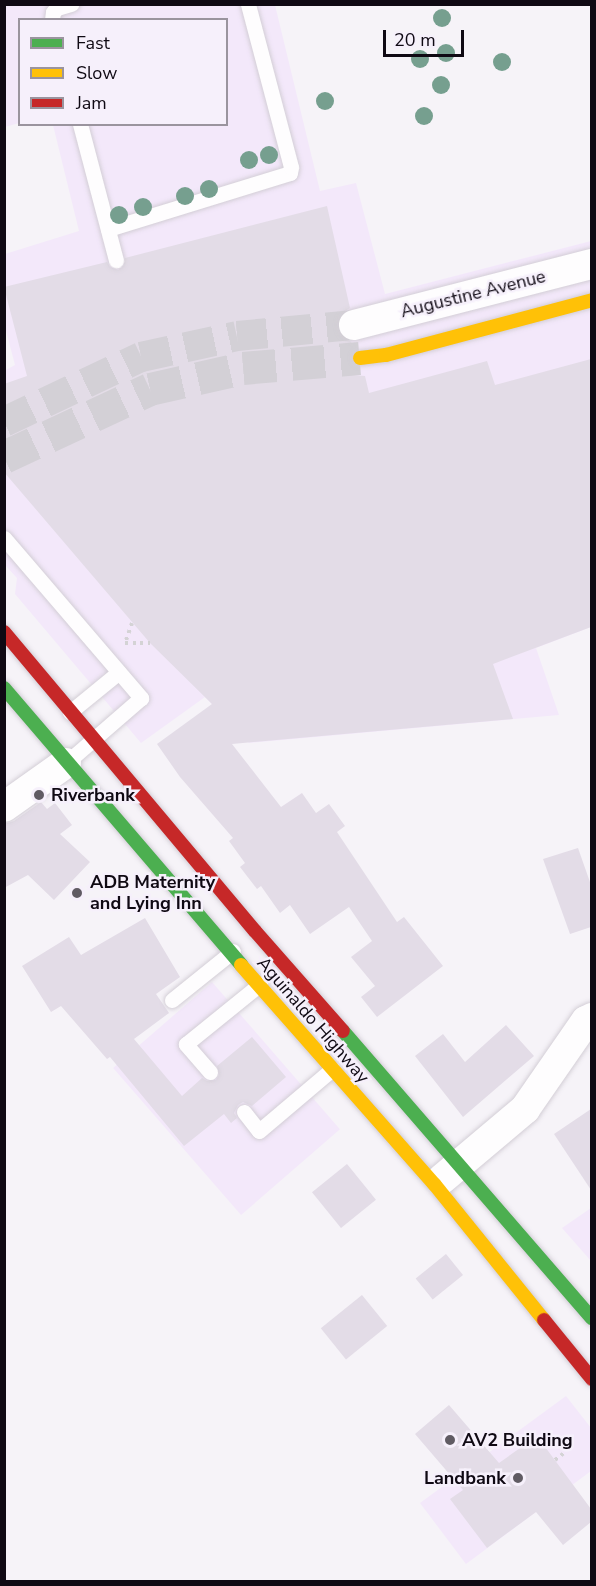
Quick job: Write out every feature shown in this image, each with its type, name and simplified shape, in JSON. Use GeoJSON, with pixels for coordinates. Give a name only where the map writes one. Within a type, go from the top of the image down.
{"type":"FeatureCollection","features":[{"type":"Feature","properties":{"kind":"main road","name":"Augustine Avenue"},"geometry":{"type":"LineString","coordinates":[[360,358],[386,355],[591,300]]}},
{"type":"Feature","properties":{"kind":"main road","name":"Aguinaldo Highway"},"geometry":{"type":"LineString","coordinates":[[4,632],[255,931],[461,1164],[591,1318]]}},
{"type":"Feature","properties":{"kind":"main road","name":"Aguinaldo Highway"},"geometry":{"type":"LineString","coordinates":[[4,688],[10,698],[230,953],[435,1185],[591,1379]]}},
{"type":"Feature","properties":{"kind":"main road"},"geometry":{"type":"LineString","coordinates":[[10,698],[70,712]]}},
{"type":"Feature","properties":{"kind":"street","name":"Augustine Avenue"},"geometry":{"type":"LineString","coordinates":[[354,325],[591,264]]}},
{"type":"Feature","properties":{"kind":"street"},"geometry":{"type":"LineString","coordinates":[[4,807],[66,763]]}},
{"type":"Feature","properties":{"kind":"street"},"geometry":{"type":"LineString","coordinates":[[435,1185],[525,1109],[586,1021],[591,1018]]}},
{"type":"Feature","properties":{"kind":"lane"},"geometry":{"type":"LineString","coordinates":[[52,18],[53,12],[57,8],[71,4]]}},
{"type":"Feature","properties":{"kind":"lane"},"geometry":{"type":"LineString","coordinates":[[108,229],[290,173],[291,167],[248,4]]}},
{"type":"Feature","properties":{"kind":"lane"},"geometry":{"type":"LineString","coordinates":[[81,126],[116,260]]}},
{"type":"Feature","properties":{"kind":"lane"},"geometry":{"type":"LineString","coordinates":[[4,538],[141,698],[66,763]]}},
{"type":"Feature","properties":{"kind":"lane"},"geometry":{"type":"LineString","coordinates":[[70,712],[119,672]]}},
{"type":"Feature","properties":{"kind":"lane"},"geometry":{"type":"LineString","coordinates":[[172,1000],[255,931]]}},
{"type":"Feature","properties":{"kind":"lane"},"geometry":{"type":"LineString","coordinates":[[210,1072],[186,1044],[244,994],[259,985],[283,962]]}},
{"type":"Feature","properties":{"kind":"lane"},"geometry":{"type":"LineString","coordinates":[[244,1112],[259,1131],[332,1069]]}},
{"type":"Feature","properties":{"kind":"path"},"geometry":{"type":"LineString","coordinates":[[132,623],[125,643],[150,643]]}},
{"type":"Feature","properties":{"kind":"path"},"geometry":{"type":"LineString","coordinates":[[555,1460],[564,1453]]}},
{"type":"Feature","properties":{"kind":"shaded area"},"geometry":{"type":"Polygon","coordinates":[[[5,5],[275,5],[320,191],[356,183],[385,294],[591,241],[591,627],[536,648],[559,715],[249,743],[205,697],[141,743],[15,594],[17,578],[5,565],[4,371],[15,365],[5,327],[5,254],[79,231],[53,126],[228,126],[228,18],[18,18],[18,123],[5,127],[5,5]]]}},
{"type":"Feature","properties":{"kind":"shaded area"},"geometry":{"type":"Polygon","coordinates":[[[212,982],[340,1129],[241,1215],[113,1068],[212,982]]]}},
{"type":"Feature","properties":{"kind":"shaded area"},"geometry":{"type":"Polygon","coordinates":[[[591,1208],[591,1261],[562,1228],[591,1208]]]}},
{"type":"Feature","properties":{"kind":"shaded area","name":"Landbank"},"geometry":{"type":"Polygon","coordinates":[[[566,1396],[591,1428],[591,1471],[466,1564],[420,1503],[566,1396]]]}},
{"type":"Feature","properties":{"kind":"building"},"geometry":{"type":"Polygon","coordinates":[[[327,206],[350,308],[342,313],[337,321],[341,337],[352,342],[343,350],[342,361],[345,370],[352,375],[365,376],[369,393],[487,361],[495,385],[591,359],[591,627],[493,664],[513,719],[232,744],[281,807],[302,793],[316,813],[329,804],[345,826],[337,832],[397,922],[404,917],[443,966],[377,1017],[361,997],[375,986],[351,957],[372,941],[349,907],[310,934],[290,905],[280,913],[261,886],[257,889],[240,867],[245,863],[229,841],[233,838],[180,777],[157,744],[212,704],[150,643],[4,472],[4,384],[27,376],[4,287],[107,262],[110,267],[118,270],[123,266],[125,258],[327,206]]]}},
{"type":"Feature","properties":{"kind":"building"},"geometry":{"type":"Polygon","coordinates":[[[41,802],[47,809],[55,803],[72,825],[60,834],[90,862],[54,900],[28,875],[4,888],[4,824],[14,821],[41,802]]]}},
{"type":"Feature","properties":{"kind":"building"},"geometry":{"type":"Polygon","coordinates":[[[578,848],[591,885],[591,927],[570,934],[543,859],[578,848]]]}},
{"type":"Feature","properties":{"kind":"building"},"geometry":{"type":"Polygon","coordinates":[[[145,918],[180,977],[156,994],[169,1013],[134,1039],[182,1096],[202,1078],[207,1081],[216,1080],[219,1075],[217,1066],[252,1037],[286,1077],[252,1106],[243,1102],[238,1105],[234,1113],[237,1118],[231,1123],[224,1114],[184,1146],[110,1057],[107,1059],[61,1006],[51,1012],[22,966],[69,937],[81,955],[145,918]]]}},
{"type":"Feature","properties":{"kind":"building"},"geometry":{"type":"Polygon","coordinates":[[[506,1025],[534,1056],[463,1117],[415,1056],[443,1034],[465,1062],[506,1025]]]}},
{"type":"Feature","properties":{"kind":"building"},"geometry":{"type":"Polygon","coordinates":[[[591,1109],[591,1190],[554,1134],[591,1109]]]}},
{"type":"Feature","properties":{"kind":"building"},"geometry":{"type":"Polygon","coordinates":[[[347,1164],[376,1200],[341,1228],[312,1192],[347,1164]]]}},
{"type":"Feature","properties":{"kind":"building"},"geometry":{"type":"Polygon","coordinates":[[[446,1254],[463,1275],[433,1300],[416,1279],[446,1254]]]}},
{"type":"Feature","properties":{"kind":"building"},"geometry":{"type":"Polygon","coordinates":[[[362,1295],[387,1326],[346,1359],[321,1328],[362,1295]]]}},
{"type":"Feature","properties":{"kind":"building"},"geometry":{"type":"Polygon","coordinates":[[[449,1405],[499,1463],[537,1436],[591,1509],[591,1522],[563,1545],[536,1512],[487,1548],[450,1499],[463,1490],[415,1434],[449,1405]]]}},
{"type":"Feature","properties":{"kind":"tunnel"},"geometry":{"type":"LineString","coordinates":[[4,422],[141,357],[237,336],[354,325]]}},
{"type":"Feature","properties":{"kind":"tunnel"},"geometry":{"type":"LineString","coordinates":[[4,457],[150,389],[243,368],[360,358]]}},
{"type":"Feature","properties":{"kind":"traffic: fast"},"geometry":{"type":"LineString","coordinates":[[4,688],[241,965]]}},
{"type":"Feature","properties":{"kind":"traffic: fast"},"geometry":{"type":"LineString","coordinates":[[343,1031],[592,1318]]}},
{"type":"Feature","properties":{"kind":"traffic: slow"},"geometry":{"type":"LineString","coordinates":[[360,358],[386,355],[592,300]]}},
{"type":"Feature","properties":{"kind":"traffic: slow"},"geometry":{"type":"LineString","coordinates":[[241,965],[435,1185],[544,1320]]}},
{"type":"Feature","properties":{"kind":"traffic: jam"},"geometry":{"type":"LineString","coordinates":[[4,632],[255,931],[343,1031]]}},
{"type":"Feature","properties":{"kind":"traffic: jam"},"geometry":{"type":"LineString","coordinates":[[544,1320],[592,1379]]}},
{"type":"Feature","properties":{"kind":"place","name":"Riverbank"},"geometry":{"type":"Point","coordinates":[39,795]}},
{"type":"Feature","properties":{"kind":"place","name":"ADB Maternity and Lying Inn"},"geometry":{"type":"Point","coordinates":[77,893]}},
{"type":"Feature","properties":{"kind":"place","name":"AV2 Building"},"geometry":{"type":"Point","coordinates":[450,1440]}},
{"type":"Feature","properties":{"kind":"place","name":"Landbank"},"geometry":{"type":"Point","coordinates":[518,1478]}}]}
